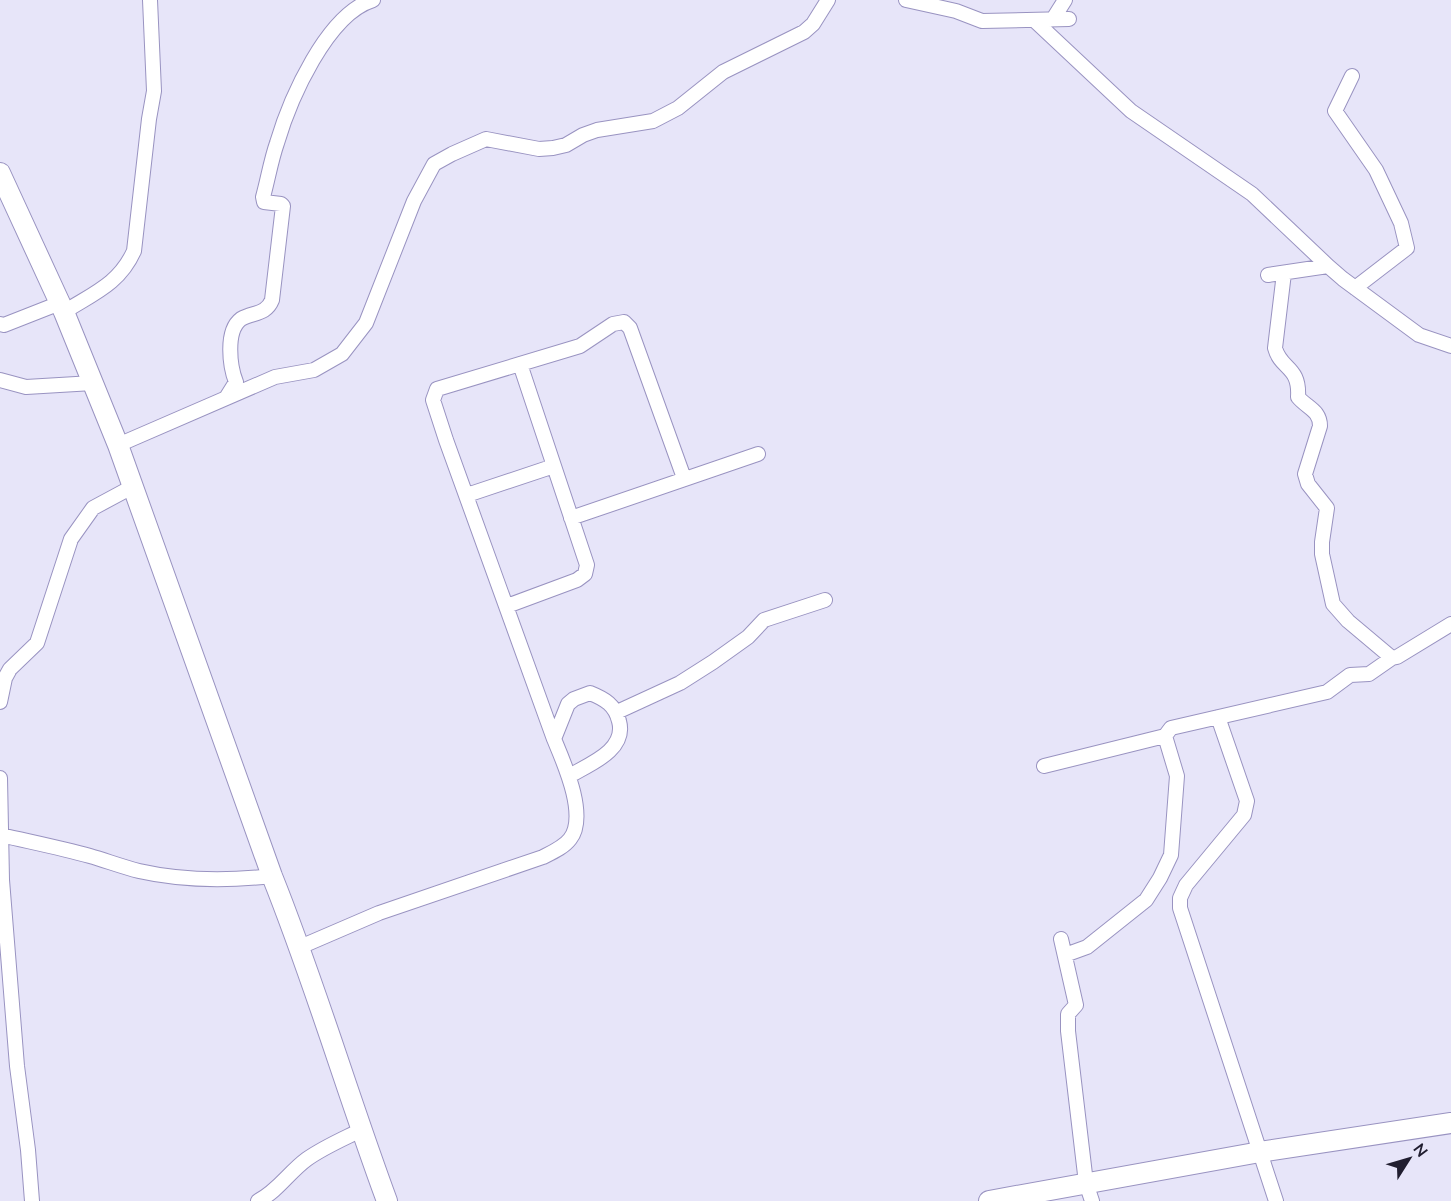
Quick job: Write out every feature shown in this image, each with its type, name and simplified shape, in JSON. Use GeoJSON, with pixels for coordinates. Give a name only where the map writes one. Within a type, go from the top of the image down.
{"type":"FeatureCollection","features":[{"type":"Feature","properties":{"kind":"street"},"geometry":{"type":"LineString","coordinates":[[0,324],[4,325],[62,307],[114,280],[127,267],[134,250],[154,91],[150,0]]}},
{"type":"Feature","properties":{"kind":"street"},"geometry":{"type":"LineString","coordinates":[[225,399],[236,382],[229,356],[238,322],[265,310],[272,300],[283,206],[264,202],[263,197],[276,144],[294,96],[325,43],[338,24],[353,9],[373,0]]}},
{"type":"Feature","properties":{"kind":"street"},"geometry":{"type":"LineString","coordinates":[[118,445],[276,377],[314,370],[342,354],[366,323],[414,201],[434,164],[486,139],[539,149],[553,148],[566,145],[597,130],[654,121],[678,108],[723,72],[804,32],[813,24],[828,0]]}},
{"type":"Feature","properties":{"kind":"street"},"geometry":{"type":"LineString","coordinates":[[906,0],[982,21],[1070,18]]}},
{"type":"Feature","properties":{"kind":"street"},"geometry":{"type":"LineString","coordinates":[[1053,19],[1065,0]]}},
{"type":"Feature","properties":{"kind":"street"},"geometry":{"type":"LineString","coordinates":[[1034,20],[1131,111],[1252,194],[1354,288],[1419,335],[1451,346]]}},
{"type":"Feature","properties":{"kind":"street"},"geometry":{"type":"LineString","coordinates":[[1352,76],[1335,111],[1376,170],[1401,223],[1407,248],[1354,288]]}},
{"type":"Feature","properties":{"kind":"street"},"geometry":{"type":"LineString","coordinates":[[0,173],[62,307],[118,445],[272,876],[300,946],[361,1131],[387,1201]]}},
{"type":"Feature","properties":{"kind":"street"},"geometry":{"type":"LineString","coordinates":[[1268,275],[1328,266]]}},
{"type":"Feature","properties":{"kind":"street"},"geometry":{"type":"LineString","coordinates":[[1284,273],[1275,348],[1277,357],[1298,379],[1298,397],[1318,414],[1320,420],[1305,474],[1308,484],[1327,508],[1322,554],[1333,604],[1348,621],[1392,658]]}},
{"type":"Feature","properties":{"kind":"street"},"geometry":{"type":"LineString","coordinates":[[300,946],[379,914],[543,858],[572,838],[577,820],[569,776],[554,740],[433,400],[437,389],[580,346],[613,324],[624,322],[630,328],[684,478]]}},
{"type":"Feature","properties":{"kind":"street"},"geometry":{"type":"LineString","coordinates":[[507,606],[578,580],[585,574],[587,565],[520,364]]}},
{"type":"Feature","properties":{"kind":"street"},"geometry":{"type":"LineString","coordinates":[[0,380],[26,387],[93,382]]}},
{"type":"Feature","properties":{"kind":"street"},"geometry":{"type":"LineString","coordinates":[[571,518],[758,454]]}},
{"type":"Feature","properties":{"kind":"street"},"geometry":{"type":"LineString","coordinates":[[467,495],[554,466]]}},
{"type":"Feature","properties":{"kind":"street"},"geometry":{"type":"LineString","coordinates":[[0,702],[5,678],[10,669],[37,643],[71,539],[93,508],[132,487]]}},
{"type":"Feature","properties":{"kind":"street"},"geometry":{"type":"LineString","coordinates":[[617,712],[680,682],[705,667],[748,637],[764,620],[825,600]]}},
{"type":"Feature","properties":{"kind":"street"},"geometry":{"type":"LineString","coordinates":[[1044,766],[1165,736],[1170,728],[1327,692],[1350,675],[1369,674],[1451,624]]}},
{"type":"Feature","properties":{"kind":"street"},"geometry":{"type":"LineString","coordinates":[[554,740],[568,704],[574,699],[590,693],[606,699],[617,712],[621,728],[618,740],[609,752],[569,776]]}},
{"type":"Feature","properties":{"kind":"street"},"geometry":{"type":"LineString","coordinates":[[1218,717],[1247,801],[1247,807],[1244,815],[1183,892],[1180,898],[1180,908],[1276,1201]]}},
{"type":"Feature","properties":{"kind":"street"},"geometry":{"type":"LineString","coordinates":[[1065,955],[1087,947],[1146,900],[1171,855],[1177,776],[1165,736]]}},
{"type":"Feature","properties":{"kind":"street"},"geometry":{"type":"LineString","coordinates":[[0,778],[1,880],[17,1066],[32,1201]]}},
{"type":"Feature","properties":{"kind":"street"},"geometry":{"type":"LineString","coordinates":[[1,835],[92,856],[138,871],[172,877],[240,880],[272,876]]}},
{"type":"Feature","properties":{"kind":"street"},"geometry":{"type":"LineString","coordinates":[[1160,878],[1183,892]]}},
{"type":"Feature","properties":{"kind":"street"},"geometry":{"type":"LineString","coordinates":[[1061,939],[1076,1005],[1068,1014],[1068,1031],[1089,1192]]}},
{"type":"Feature","properties":{"kind":"street"},"geometry":{"type":"LineString","coordinates":[[989,1201],[1089,1192],[1260,1152],[1451,1123]]}},
{"type":"Feature","properties":{"kind":"street"},"geometry":{"type":"LineString","coordinates":[[258,1201],[268,1195],[308,1159],[330,1145],[361,1131]]}}]}
